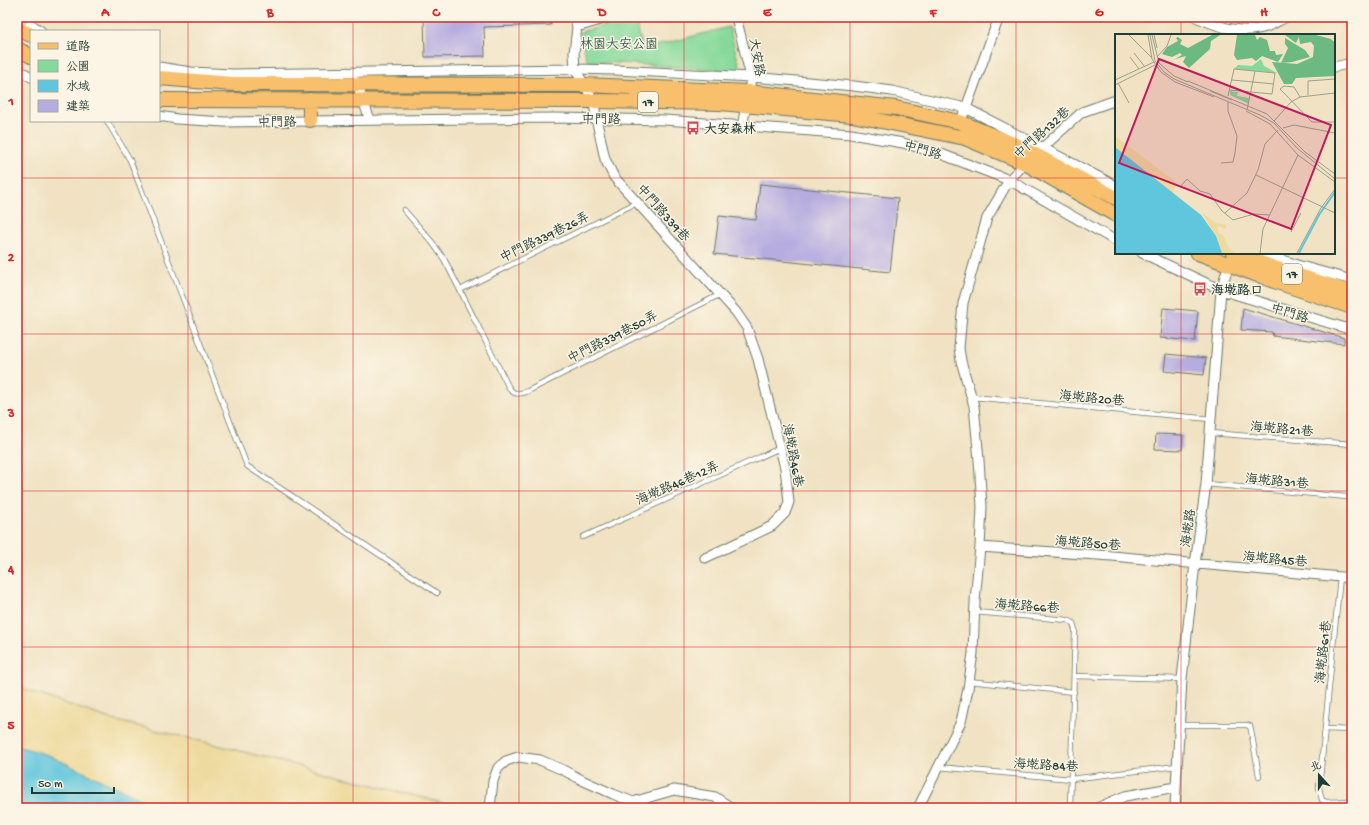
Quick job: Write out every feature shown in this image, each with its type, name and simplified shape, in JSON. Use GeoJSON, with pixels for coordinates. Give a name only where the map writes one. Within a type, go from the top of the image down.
{"type":"FeatureCollection","features":[{"type":"Feature","properties":{"kind":"main road"},"geometry":{"type":"LineString","coordinates":[[19,23],[30,34]]}},
{"type":"Feature","properties":{"kind":"main road"},"geometry":{"type":"LineString","coordinates":[[17,49],[30,56]]}},
{"type":"Feature","properties":{"kind":"main road","name":"中門路"},"geometry":{"type":"LineString","coordinates":[[160,78],[232,84],[355,79],[584,85],[749,92],[896,108],[960,122],[1020,147],[1115,197]]}},
{"type":"Feature","properties":{"kind":"main road","name":"中門路"},"geometry":{"type":"LineString","coordinates":[[160,100],[594,101],[720,103],[852,115],[965,138],[1034,155],[1115,214]]}},
{"type":"Feature","properties":{"kind":"main road"},"geometry":{"type":"LineString","coordinates":[[310,100],[310,120]]}},
{"type":"Feature","properties":{"kind":"main road","name":"中門路"},"geometry":{"type":"LineString","coordinates":[[1206,254],[1231,257],[1277,269],[1352,293]]}},
{"type":"Feature","properties":{"kind":"main road","name":"中門路"},"geometry":{"type":"LineString","coordinates":[[1231,257],[1274,281],[1352,307]]}},
{"type":"Feature","properties":{"kind":"street"},"geometry":{"type":"LineString","coordinates":[[575,17],[577,27],[574,53],[575,69]]}},
{"type":"Feature","properties":{"kind":"street"},"geometry":{"type":"LineString","coordinates":[[577,27],[610,17]]}},
{"type":"Feature","properties":{"kind":"street","name":"大安路"},"geometry":{"type":"LineString","coordinates":[[736,17],[751,77],[742,126]]}},
{"type":"Feature","properties":{"kind":"street"},"geometry":{"type":"LineString","coordinates":[[960,122],[999,17]]}},
{"type":"Feature","properties":{"kind":"street"},"geometry":{"type":"LineString","coordinates":[[1196,17],[1232,30],[1248,31],[1266,27],[1286,17]]}},
{"type":"Feature","properties":{"kind":"street"},"geometry":{"type":"LineString","coordinates":[[19,23],[38,30]]}},
{"type":"Feature","properties":{"kind":"street"},"geometry":{"type":"LineString","coordinates":[[1335,67],[1352,63]]}},
{"type":"Feature","properties":{"kind":"street","name":"中門路"},"geometry":{"type":"LineString","coordinates":[[160,67],[191,72],[355,79],[575,69],[615,70],[751,77],[854,86],[892,92],[966,108],[987,120],[1034,155],[1115,186]]}},
{"type":"Feature","properties":{"kind":"street"},"geometry":{"type":"LineString","coordinates":[[17,68],[30,76]]}},
{"type":"Feature","properties":{"kind":"street","name":"中門路339巷"},"geometry":{"type":"LineString","coordinates":[[575,69],[594,101],[596,118],[605,159],[614,177],[736,312],[747,328],[758,359]]}},
{"type":"Feature","properties":{"kind":"street"},"geometry":{"type":"LineString","coordinates":[[355,79],[370,120]]}},
{"type":"Feature","properties":{"kind":"street","name":"中門路132巷"},"geometry":{"type":"LineString","coordinates":[[918,808],[961,722],[973,653],[974,612],[982,507],[974,406],[961,361],[959,348],[963,303],[987,218],[1009,180],[1034,155],[1082,112],[1115,100]]}},
{"type":"Feature","properties":{"kind":"street","name":"中門路"},"geometry":{"type":"LineString","coordinates":[[160,116],[177,119],[224,122],[596,118],[665,120],[851,134],[903,143],[962,161],[1009,180],[1115,240]]}},
{"type":"Feature","properties":{"kind":"street","name":"中門路"},"geometry":{"type":"LineString","coordinates":[[1144,254],[1221,290],[1352,330]]}},
{"type":"Feature","properties":{"kind":"street"},"geometry":{"type":"LineString","coordinates":[[1266,254],[1297,265],[1352,280]]}},
{"type":"Feature","properties":{"kind":"street","name":"海墘路"},"geometry":{"type":"LineString","coordinates":[[1175,808],[1182,679],[1206,484],[1221,290],[1231,257]]}},
{"type":"Feature","properties":{"kind":"street","name":"海墘路46巷"},"geometry":{"type":"LineString","coordinates":[[705,558],[772,526],[785,513],[789,502],[785,468],[758,359]]}},
{"type":"Feature","properties":{"kind":"street","name":"海墘路50巷"},"geometry":{"type":"LineString","coordinates":[[980,547],[1112,556],[1195,564]]}},
{"type":"Feature","properties":{"kind":"street","name":"海墘路45巷"},"geometry":{"type":"LineString","coordinates":[[1195,564],[1352,578]]}},
{"type":"Feature","properties":{"kind":"street"},"geometry":{"type":"LineString","coordinates":[[490,808],[493,781],[498,768],[506,761],[518,757],[540,760],[633,802],[674,790],[715,797],[732,808]]}},
{"type":"Feature","properties":{"kind":"street"},"geometry":{"type":"LineString","coordinates":[[1097,808],[1125,796],[1176,787]]}},
{"type":"Feature","properties":{"kind":"lane"},"geometry":{"type":"LineString","coordinates":[[108,122],[130,160],[247,466],[436,593]]}},
{"type":"Feature","properties":{"kind":"lane","name":"中門路339巷26弄"},"geometry":{"type":"LineString","coordinates":[[460,290],[638,202]]}},
{"type":"Feature","properties":{"kind":"lane"},"geometry":{"type":"LineString","coordinates":[[404,210],[432,242],[444,259],[460,290]]}},
{"type":"Feature","properties":{"kind":"lane","name":"中門路339巷50弄"},"geometry":{"type":"LineString","coordinates":[[460,290],[509,388],[513,393],[518,394],[526,392],[721,294]]}},
{"type":"Feature","properties":{"kind":"lane","name":"海墘路20巷"},"geometry":{"type":"LineString","coordinates":[[972,397],[1211,419]]}},
{"type":"Feature","properties":{"kind":"lane","name":"海墘路21巷"},"geometry":{"type":"LineString","coordinates":[[1210,433],[1352,444]]}},
{"type":"Feature","properties":{"kind":"lane","name":"海墘路46巷12弄"},"geometry":{"type":"LineString","coordinates":[[583,537],[780,448]]}},
{"type":"Feature","properties":{"kind":"lane","name":"海墘路31巷"},"geometry":{"type":"LineString","coordinates":[[1206,484],[1347,497]]}},
{"type":"Feature","properties":{"kind":"lane","name":"海墘路61巷"},"geometry":{"type":"LineString","coordinates":[[1340,577],[1319,788],[1322,800],[1326,802],[1352,801]]}},
{"type":"Feature","properties":{"kind":"lane","name":"海墘路66巷"},"geometry":{"type":"LineString","coordinates":[[974,612],[1068,620],[1073,623],[1075,630],[1074,692],[1070,808]]}},
{"type":"Feature","properties":{"kind":"lane"},"geometry":{"type":"LineString","coordinates":[[1074,676],[1182,679]]}},
{"type":"Feature","properties":{"kind":"lane"},"geometry":{"type":"LineString","coordinates":[[969,681],[1074,692]]}},
{"type":"Feature","properties":{"kind":"lane"},"geometry":{"type":"LineString","coordinates":[[1180,725],[1250,726],[1259,776]]}},
{"type":"Feature","properties":{"kind":"lane"},"geometry":{"type":"LineString","coordinates":[[1325,728],[1352,730]]}},
{"type":"Feature","properties":{"kind":"lane","name":"海墘路84巷"},"geometry":{"type":"LineString","coordinates":[[938,767],[1071,779],[1177,766]]}},
{"type":"Feature","properties":{"kind":"green space","name":"林園大安公園"},"geometry":{"type":"Polygon","coordinates":[[[635,18],[643,49],[729,27],[741,71],[587,61],[580,32],[635,18]]]}},
{"type":"Feature","properties":{"kind":"sand"},"geometry":{"type":"Polygon","coordinates":[[[17,687],[113,720],[447,804],[452,808],[170,808],[145,801],[48,755],[17,746],[17,687]]]}},
{"type":"Feature","properties":{"kind":"water"},"geometry":{"type":"Polygon","coordinates":[[[17,746],[48,755],[145,801],[170,808],[17,808],[17,746]]]}},
{"type":"Feature","properties":{"kind":"building"},"geometry":{"type":"Polygon","coordinates":[[[424,17],[551,17],[551,25],[484,27],[485,56],[425,57],[424,17]]]}},
{"type":"Feature","properties":{"kind":"building"},"geometry":{"type":"Polygon","coordinates":[[[760,184],[898,198],[890,272],[714,254],[719,216],[756,220],[760,184]]]}},
{"type":"Feature","properties":{"kind":"building"},"geometry":{"type":"Polygon","coordinates":[[[1163,308],[1198,311],[1195,341],[1160,338],[1163,308]]]}},
{"type":"Feature","properties":{"kind":"building"},"geometry":{"type":"Polygon","coordinates":[[[1243,308],[1344,338],[1344,344],[1273,336],[1272,332],[1241,330],[1243,308]]]}},
{"type":"Feature","properties":{"kind":"building"},"geometry":{"type":"Polygon","coordinates":[[[1166,354],[1206,358],[1204,375],[1164,371],[1166,354]]]}},
{"type":"Feature","properties":{"kind":"building"},"geometry":{"type":"Polygon","coordinates":[[[1156,434],[1183,435],[1182,450],[1155,449],[1156,434]]]}},
{"type":"Feature","properties":{"kind":"place","name":"大安森林"},"geometry":{"type":"Point","coordinates":[693,128]}},
{"type":"Feature","properties":{"kind":"place","name":"海墘路口"},"geometry":{"type":"Point","coordinates":[1200,289]}}]}
